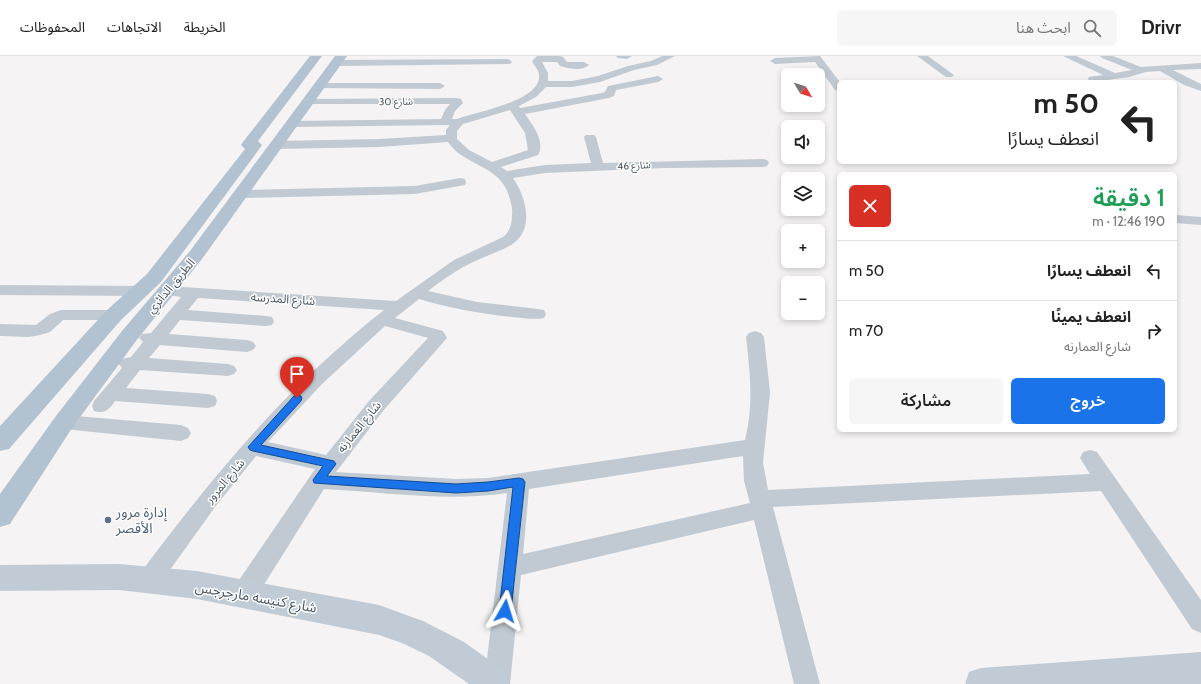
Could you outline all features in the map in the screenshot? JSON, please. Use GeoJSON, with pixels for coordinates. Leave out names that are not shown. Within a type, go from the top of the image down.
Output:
{"type":"FeatureCollection","features":[{"type":"Feature","properties":{"kind":"main road","name":"الطريق الدائري"},"geometry":{"type":"LineString","coordinates":[[0,442],[114,315],[142,291],[154,278],[255,145],[248,145],[316,56]]}},
{"type":"Feature","properties":{"kind":"main road","name":"الطريق الدائري"},"geometry":{"type":"LineString","coordinates":[[0,516],[64,422],[129,336],[167,292],[196,255],[338,60]]}},
{"type":"Feature","properties":{"kind":"main road"},"geometry":{"type":"LineString","coordinates":[[296,84],[320,85]]}},
{"type":"Feature","properties":{"kind":"street"},"geometry":{"type":"LineString","coordinates":[[308,56],[316,56]]}},
{"type":"Feature","properties":{"kind":"street"},"geometry":{"type":"LineString","coordinates":[[621,56],[627,56]]}},
{"type":"Feature","properties":{"kind":"street"},"geometry":{"type":"LineString","coordinates":[[543,82],[572,84],[600,79],[631,68],[654,63],[670,56]]}},
{"type":"Feature","properties":{"kind":"street"},"geometry":{"type":"LineString","coordinates":[[922,56],[949,75]]}},
{"type":"Feature","properties":{"kind":"street"},"geometry":{"type":"LineString","coordinates":[[1068,56],[1114,76]]}},
{"type":"Feature","properties":{"kind":"street"},"geometry":{"type":"LineString","coordinates":[[1105,56],[1140,70]]}},
{"type":"Feature","properties":{"kind":"street"},"geometry":{"type":"LineString","coordinates":[[515,109],[543,82],[544,73],[538,63],[541,58],[560,59],[563,64],[585,68],[574,77],[543,82]]}},
{"type":"Feature","properties":{"kind":"street"},"geometry":{"type":"LineString","coordinates":[[774,61],[816,58],[837,85]]}},
{"type":"Feature","properties":{"kind":"street"},"geometry":{"type":"LineString","coordinates":[[338,60],[507,62]]}},
{"type":"Feature","properties":{"kind":"street"},"geometry":{"type":"LineString","coordinates":[[1093,79],[1140,70],[1201,66]]}},
{"type":"Feature","properties":{"kind":"street"},"geometry":{"type":"LineString","coordinates":[[1189,67],[1201,75]]}},
{"type":"Feature","properties":{"kind":"street"},"geometry":{"type":"LineString","coordinates":[[1162,68],[1188,83],[1201,88]]}},
{"type":"Feature","properties":{"kind":"street"},"geometry":{"type":"LineString","coordinates":[[292,124],[459,122],[515,109],[605,96],[610,94],[612,88],[658,79]]}},
{"type":"Feature","properties":{"kind":"street"},"geometry":{"type":"LineString","coordinates":[[320,85],[440,86]]}},
{"type":"Feature","properties":{"kind":"street","name":"شارع 30"},"geometry":{"type":"LineString","coordinates":[[308,102],[457,101],[458,103],[450,110],[445,122]]}},
{"type":"Feature","properties":{"kind":"street"},"geometry":{"type":"LineString","coordinates":[[493,166],[534,152],[533,140],[528,127],[515,109]]}},
{"type":"Feature","properties":{"kind":"street"},"geometry":{"type":"LineString","coordinates":[[459,122],[454,127],[452,134],[452,138],[458,148],[466,154],[493,166],[505,175]]}},
{"type":"Feature","properties":{"kind":"street"},"geometry":{"type":"LineString","coordinates":[[590,137],[598,167]]}},
{"type":"Feature","properties":{"kind":"street"},"geometry":{"type":"LineString","coordinates":[[272,151],[452,138]]}},
{"type":"Feature","properties":{"kind":"street"},"geometry":{"type":"LineString","coordinates":[[272,151],[325,155]]}},
{"type":"Feature","properties":{"kind":"street","name":"شارع 46"},"geometry":{"type":"LineString","coordinates":[[505,175],[531,170],[664,164],[763,163]]}},
{"type":"Feature","properties":{"kind":"street","name":"شارع المرور"},"geometry":{"type":"LineString","coordinates":[[149,580],[216,490],[286,409],[350,346],[417,293],[458,264],[512,238],[520,215],[517,200],[505,175]]}},
{"type":"Feature","properties":{"kind":"street"},"geometry":{"type":"LineString","coordinates":[[241,194],[415,190],[460,182]]}},
{"type":"Feature","properties":{"kind":"street"},"geometry":{"type":"LineString","coordinates":[[1177,219],[1201,221]]}},
{"type":"Feature","properties":{"kind":"street"},"geometry":{"type":"LineString","coordinates":[[0,290],[142,291]]}},
{"type":"Feature","properties":{"kind":"street","name":"شارع المدرسه"},"geometry":{"type":"LineString","coordinates":[[167,292],[400,306]]}},
{"type":"Feature","properties":{"kind":"street"},"geometry":{"type":"LineString","coordinates":[[193,293],[106,400],[208,401]]}},
{"type":"Feature","properties":{"kind":"street"},"geometry":{"type":"LineString","coordinates":[[417,293],[443,301],[473,307],[538,314]]}},
{"type":"Feature","properties":{"kind":"street"},"geometry":{"type":"LineString","coordinates":[[176,314],[266,321]]}},
{"type":"Feature","properties":{"kind":"street"},"geometry":{"type":"LineString","coordinates":[[0,330],[39,330],[46,326],[54,317],[61,315],[114,315]]}},
{"type":"Feature","properties":{"kind":"street","name":"شارع العمارنه"},"geometry":{"type":"LineString","coordinates":[[244,594],[318,480],[376,406],[438,338],[437,335],[434,334],[382,320]]}},
{"type":"Feature","properties":{"kind":"street"},"geometry":{"type":"LineString","coordinates":[[129,336],[247,346]]}},
{"type":"Feature","properties":{"kind":"street"},"geometry":{"type":"LineString","coordinates":[[756,337],[761,392],[758,429],[754,447],[755,481],[807,684]]}},
{"type":"Feature","properties":{"kind":"street"},"geometry":{"type":"LineString","coordinates":[[109,362],[228,370]]}},
{"type":"Feature","properties":{"kind":"street"},"geometry":{"type":"LineString","coordinates":[[64,422],[181,433]]}},
{"type":"Feature","properties":{"kind":"street"},"geometry":{"type":"LineString","coordinates":[[253,447],[331,464]]}},
{"type":"Feature","properties":{"kind":"street"},"geometry":{"type":"LineString","coordinates":[[318,480],[456,488],[488,486],[754,447]]}},
{"type":"Feature","properties":{"kind":"street"},"geometry":{"type":"LineString","coordinates":[[1090,458],[1201,621]]}},
{"type":"Feature","properties":{"kind":"street"},"geometry":{"type":"LineString","coordinates":[[497,684],[519,482]]}},
{"type":"Feature","properties":{"kind":"street"},"geometry":{"type":"LineString","coordinates":[[510,567],[761,504],[1106,482]]}},
{"type":"Feature","properties":{"kind":"street","name":"شارع كنيسه مارجرجس"},"geometry":{"type":"LineString","coordinates":[[0,578],[120,577],[197,585],[379,620],[429,638],[453,652],[494,684]]}},
{"type":"Feature","properties":{"kind":"street"},"geometry":{"type":"LineString","coordinates":[[981,684],[1159,678],[1201,668]]}},
{"type":"Feature","properties":{"kind":"place","name":"إدارة مرور الأقصر"},"geometry":{"type":"Point","coordinates":[108,520]}},
{"type":"Feature","properties":{"kind":"route"},"geometry":{"type":"LineString","coordinates":[[297,398],[253,447],[331,464],[318,480],[456,488],[519,482],[505,611]]}}]}
